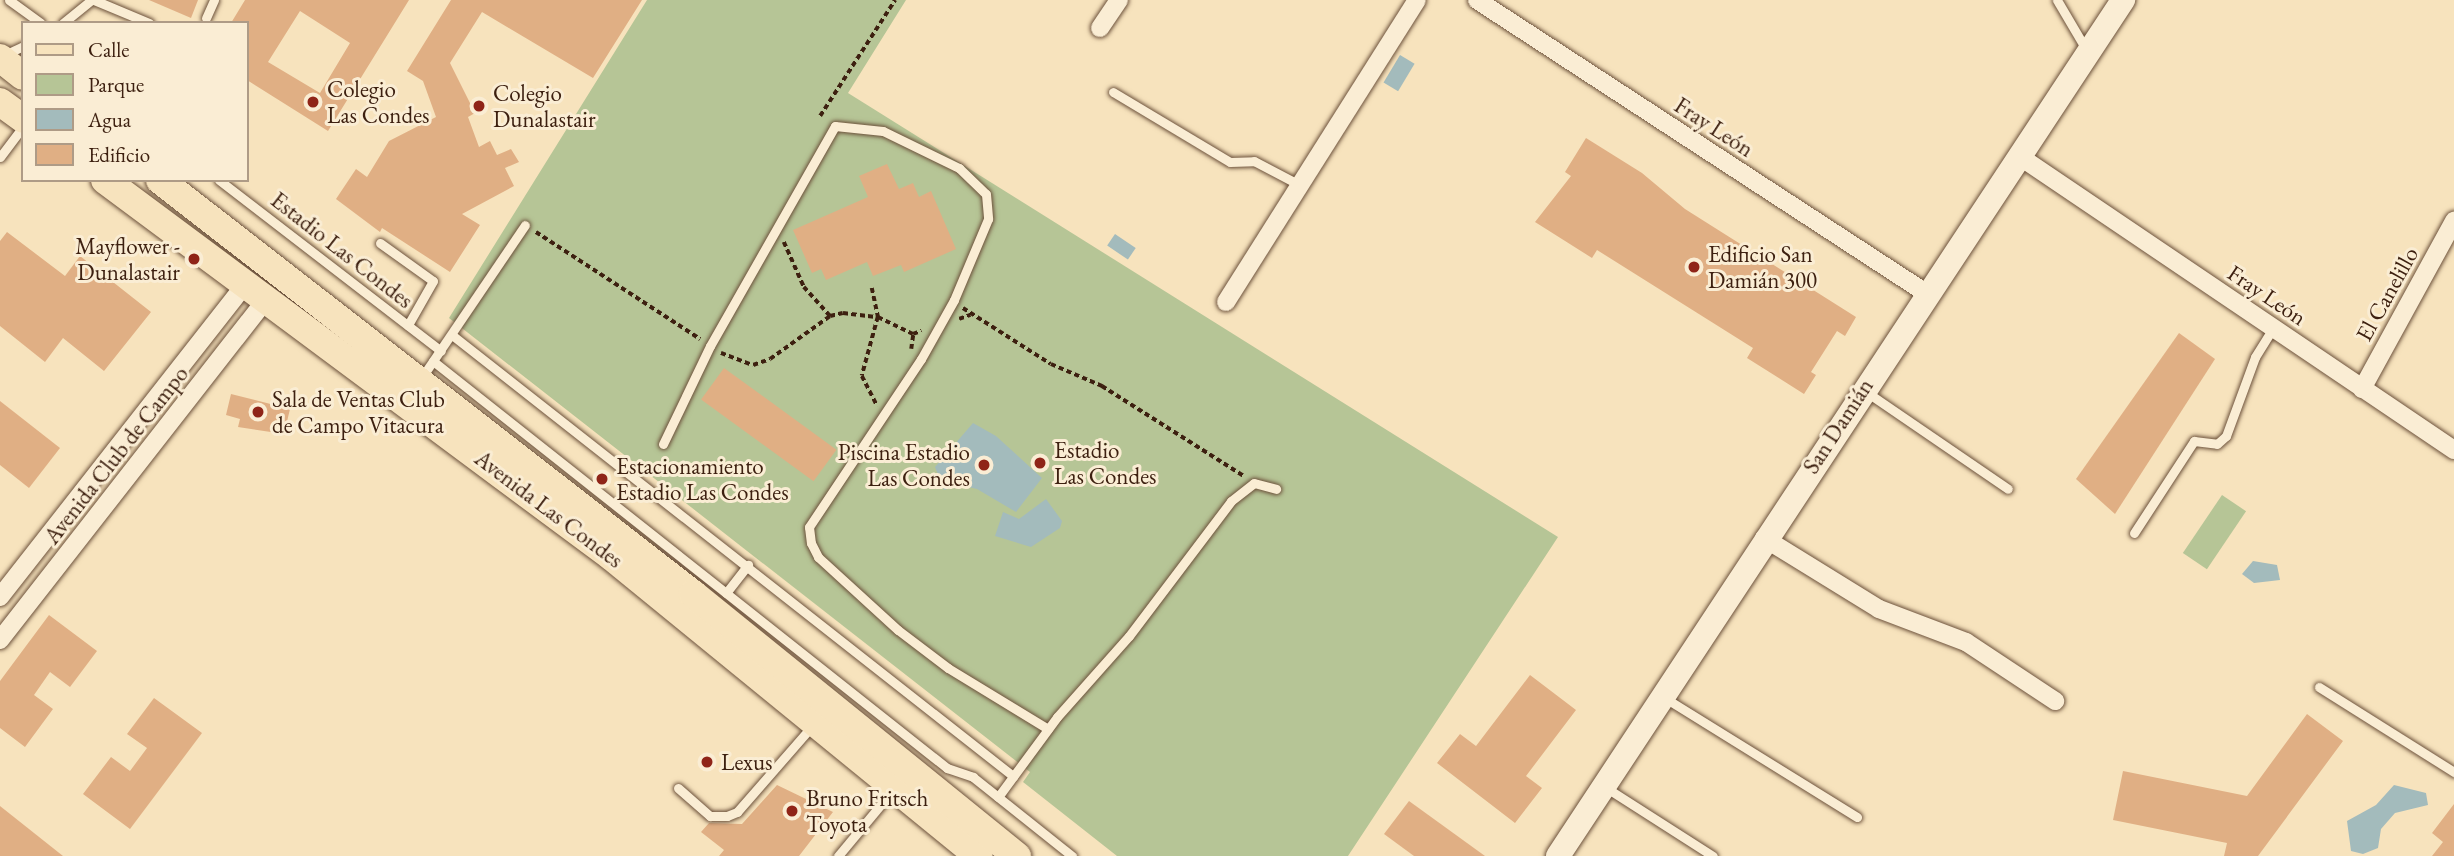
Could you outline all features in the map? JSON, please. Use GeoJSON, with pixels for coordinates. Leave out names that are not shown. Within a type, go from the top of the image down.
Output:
{"type":"FeatureCollection","features":[{"type":"Feature","properties":{"kind":"main road","name":"San Damián"},"geometry":{"type":"LineString","coordinates":[[1558,856],[1660,695],[2123,0]]}},
{"type":"Feature","properties":{"kind":"main road"},"geometry":{"type":"LineString","coordinates":[[0,57],[21,74]]}},
{"type":"Feature","properties":{"kind":"main road"},"geometry":{"type":"LineString","coordinates":[[0,102],[21,118]]}},
{"type":"Feature","properties":{"kind":"main road","name":"Avenida Las Condes"},"geometry":{"type":"LineString","coordinates":[[108,182],[257,290],[612,557],[978,856]]}},
{"type":"Feature","properties":{"kind":"main road","name":"Avenida Las Condes"},"geometry":{"type":"LineString","coordinates":[[163,182],[426,371],[1017,856]]}},
{"type":"Feature","properties":{"kind":"street"},"geometry":{"type":"LineString","coordinates":[[1100,28],[1119,0]]}},
{"type":"Feature","properties":{"kind":"street"},"geometry":{"type":"LineString","coordinates":[[1226,302],[1298,184],[1417,0]]}},
{"type":"Feature","properties":{"kind":"street","name":"Fray León"},"geometry":{"type":"LineString","coordinates":[[1477,0],[1926,293]]}},
{"type":"Feature","properties":{"kind":"street","name":"Fray León"},"geometry":{"type":"LineString","coordinates":[[2019,156],[2454,450]]}},
{"type":"Feature","properties":{"kind":"street","name":"El Canelillo"},"geometry":{"type":"LineString","coordinates":[[2362,389],[2454,221]]}},
{"type":"Feature","properties":{"kind":"street","name":"Avenida Club de Campo"},"geometry":{"type":"LineString","coordinates":[[0,597],[136,425],[257,290]]}},
{"type":"Feature","properties":{"kind":"street","name":"Avenida Club de Campo"},"geometry":{"type":"LineString","coordinates":[[0,640],[158,442],[257,290]]}},
{"type":"Feature","properties":{"kind":"street"},"geometry":{"type":"LineString","coordinates":[[136,425],[158,442]]}},
{"type":"Feature","properties":{"kind":"street"},"geometry":{"type":"LineString","coordinates":[[1764,538],[1879,610],[1966,642],[2055,701]]}},
{"type":"Feature","properties":{"kind":"street"},"geometry":{"type":"LineString","coordinates":[[19,576],[39,593]]}},
{"type":"Feature","properties":{"kind":"lane"},"geometry":{"type":"LineString","coordinates":[[9,0],[38,21]]}},
{"type":"Feature","properties":{"kind":"lane"},"geometry":{"type":"LineString","coordinates":[[66,21],[92,0],[144,21]]}},
{"type":"Feature","properties":{"kind":"lane"},"geometry":{"type":"LineString","coordinates":[[205,18],[214,0]]}},
{"type":"Feature","properties":{"kind":"lane"},"geometry":{"type":"LineString","coordinates":[[2057,0],[2088,53]]}},
{"type":"Feature","properties":{"kind":"lane"},"geometry":{"type":"LineString","coordinates":[[0,57],[21,47]]}},
{"type":"Feature","properties":{"kind":"lane"},"geometry":{"type":"LineString","coordinates":[[1113,92],[1230,162],[1254,160],[1298,184]]}},
{"type":"Feature","properties":{"kind":"lane"},"geometry":{"type":"LineString","coordinates":[[663,444],[710,345],[777,223],[835,126],[862,126],[904,140],[959,168],[986,194],[988,219],[954,300],[809,527],[811,543],[818,557],[898,630],[948,668],[1048,729]]}},
{"type":"Feature","properties":{"kind":"lane"},"geometry":{"type":"LineString","coordinates":[[0,157],[21,129]]}},
{"type":"Feature","properties":{"kind":"lane","name":"Estadio Las Condes"},"geometry":{"type":"LineString","coordinates":[[222,182],[441,351]]}},
{"type":"Feature","properties":{"kind":"lane"},"geometry":{"type":"LineString","coordinates":[[524,225],[426,371],[726,593],[947,768],[973,778],[1072,856]]}},
{"type":"Feature","properties":{"kind":"lane"},"geometry":{"type":"LineString","coordinates":[[380,243],[433,281],[408,325]]}},
{"type":"Feature","properties":{"kind":"lane"},"geometry":{"type":"LineString","coordinates":[[2134,533],[2194,441],[2217,444],[2226,436],[2255,357],[2273,328]]}},
{"type":"Feature","properties":{"kind":"lane"},"geometry":{"type":"LineString","coordinates":[[452,335],[748,565],[1013,776]]}},
{"type":"Feature","properties":{"kind":"lane"},"geometry":{"type":"LineString","coordinates":[[1862,390],[2008,489]]}},
{"type":"Feature","properties":{"kind":"lane"},"geometry":{"type":"LineString","coordinates":[[998,797],[1048,729],[1129,636],[1214,521],[1254,483],[1276,489]]}},
{"type":"Feature","properties":{"kind":"lane"},"geometry":{"type":"LineString","coordinates":[[726,593],[748,565]]}},
{"type":"Feature","properties":{"kind":"lane"},"geometry":{"type":"LineString","coordinates":[[2319,687],[2454,772]]}},
{"type":"Feature","properties":{"kind":"lane"},"geometry":{"type":"LineString","coordinates":[[1660,695],[1857,817]]}},
{"type":"Feature","properties":{"kind":"lane"},"geometry":{"type":"LineString","coordinates":[[678,788],[710,816],[737,812],[814,723]]}},
{"type":"Feature","properties":{"kind":"lane"},"geometry":{"type":"LineString","coordinates":[[1603,786],[1713,856]]}},
{"type":"Feature","properties":{"kind":"lane"},"geometry":{"type":"LineString","coordinates":[[838,856],[894,789]]}},
{"type":"Feature","properties":{"kind":"path"},"geometry":{"type":"LineString","coordinates":[[820,116],[895,0]]}},
{"type":"Feature","properties":{"kind":"path"},"geometry":{"type":"LineString","coordinates":[[777,223],[804,287],[830,316]]}},
{"type":"Feature","properties":{"kind":"path"},"geometry":{"type":"LineString","coordinates":[[524,225],[741,364],[753,365],[770,359],[830,316],[878,317],[913,334],[970,315]]}},
{"type":"Feature","properties":{"kind":"path"},"geometry":{"type":"LineString","coordinates":[[872,288],[878,317],[862,376],[880,410]]}},
{"type":"Feature","properties":{"kind":"path"},"geometry":{"type":"LineString","coordinates":[[954,300],[970,315],[1051,363],[1102,386],[1254,483]]}},
{"type":"Feature","properties":{"kind":"green space","name":"Estadio Las Condes"},"geometry":{"type":"Polygon","coordinates":[[[647,0],[906,0],[848,93],[1558,537],[1348,856],[1117,856],[1023,782],[1030,772],[449,318],[647,0]]]}},
{"type":"Feature","properties":{"kind":"green space"},"geometry":{"type":"Polygon","coordinates":[[[2222,495],[2246,511],[2207,569],[2183,553],[2222,495]]]}},
{"type":"Feature","properties":{"kind":"water"},"geometry":{"type":"Polygon","coordinates":[[[1400,55],[1415,64],[1398,91],[1384,82],[1400,55]]]}},
{"type":"Feature","properties":{"kind":"water"},"geometry":{"type":"Polygon","coordinates":[[[1115,234],[1136,248],[1128,260],[1107,246],[1115,234]]]}},
{"type":"Feature","properties":{"kind":"water","name":"Piscina Estadio Las Condes"},"geometry":{"type":"Polygon","coordinates":[[[973,423],[996,436],[1042,478],[1016,512],[977,489],[960,485],[944,490],[935,467],[973,423]]]}},
{"type":"Feature","properties":{"kind":"water"},"geometry":{"type":"Polygon","coordinates":[[[1046,499],[1062,521],[1060,528],[1031,547],[995,536],[1003,512],[1019,519],[1046,499]]]}},
{"type":"Feature","properties":{"kind":"water"},"geometry":{"type":"Polygon","coordinates":[[[2253,561],[2277,565],[2280,580],[2254,583],[2242,574],[2253,561]]]}},
{"type":"Feature","properties":{"kind":"water"},"geometry":{"type":"Polygon","coordinates":[[[2394,785],[2426,793],[2428,805],[2395,813],[2381,829],[2378,848],[2363,854],[2351,851],[2347,821],[2376,805],[2394,785]]]}},
{"type":"Feature","properties":{"kind":"building"},"geometry":{"type":"Polygon","coordinates":[[[149,0],[198,0],[191,18],[149,0]]]}},
{"type":"Feature","properties":{"kind":"building"},"geometry":{"type":"Polygon","coordinates":[[[245,0],[409,0],[328,131],[248,81],[248,21],[232,21],[245,0]],[[300,11],[268,62],[320,93],[350,43],[300,11]]]}},
{"type":"Feature","properties":{"kind":"building"},"geometry":{"type":"Polygon","coordinates":[[[451,0],[642,0],[593,78],[482,12],[450,63],[475,113],[468,117],[479,147],[490,141],[497,155],[511,149],[519,162],[505,168],[514,186],[462,214],[480,225],[450,272],[382,228],[380,232],[336,199],[356,169],[367,177],[389,141],[436,117],[423,81],[407,71],[451,0]]]}},
{"type":"Feature","properties":{"kind":"building","name":"Edificio San Damián 300"},"geometry":{"type":"Polygon","coordinates":[[[1586,138],[1642,173],[1685,209],[1856,317],[1845,336],[1837,331],[1811,372],[1816,375],[1804,394],[1747,358],[1753,348],[1597,250],[1592,258],[1535,222],[1571,176],[1565,172],[1586,138]]]}},
{"type":"Feature","properties":{"kind":"building"},"geometry":{"type":"Polygon","coordinates":[[[887,164],[899,189],[913,183],[919,197],[931,191],[956,249],[904,272],[901,265],[873,276],[867,262],[826,280],[821,269],[812,273],[793,230],[868,197],[859,176],[887,164]]]}},
{"type":"Feature","properties":{"kind":"building"},"geometry":{"type":"Polygon","coordinates":[[[7,232],[65,276],[80,256],[151,312],[104,371],[63,338],[45,362],[0,326],[0,241],[7,232]]]}},
{"type":"Feature","properties":{"kind":"building"},"geometry":{"type":"Polygon","coordinates":[[[2179,333],[2215,359],[2115,514],[2076,479],[2179,333]]]}},
{"type":"Feature","properties":{"kind":"building"},"geometry":{"type":"Polygon","coordinates":[[[724,368],[836,450],[814,481],[701,400],[724,368]]]}},
{"type":"Feature","properties":{"kind":"building","name":"Sala de Ventas Club de Campo Vitacura"},"geometry":{"type":"Polygon","coordinates":[[[231,394],[290,409],[284,434],[238,427],[240,419],[226,415],[231,394]]]}},
{"type":"Feature","properties":{"kind":"building"},"geometry":{"type":"Polygon","coordinates":[[[0,401],[60,448],[29,488],[0,465],[0,401]]]}},
{"type":"Feature","properties":{"kind":"building"},"geometry":{"type":"Polygon","coordinates":[[[49,615],[97,651],[70,687],[50,672],[34,695],[53,709],[25,747],[0,728],[0,681],[49,615]]]}},
{"type":"Feature","properties":{"kind":"building"},"geometry":{"type":"Polygon","coordinates":[[[1530,675],[1576,710],[1526,776],[1542,788],[1515,823],[1437,763],[1460,734],[1476,746],[1530,675]]]}},
{"type":"Feature","properties":{"kind":"building"},"geometry":{"type":"Polygon","coordinates":[[[154,698],[202,733],[130,829],[83,794],[111,757],[130,771],[147,748],[127,734],[154,698]]]}},
{"type":"Feature","properties":{"kind":"building"},"geometry":{"type":"Polygon","coordinates":[[[2307,714],[2343,741],[2258,856],[2224,856],[2227,843],[2113,820],[2123,771],[2247,796],[2307,714]]]}},
{"type":"Feature","properties":{"kind":"building"},"geometry":{"type":"Polygon","coordinates":[[[777,785],[833,812],[799,856],[719,856],[724,850],[701,832],[709,823],[742,824],[777,785]]]}},
{"type":"Feature","properties":{"kind":"building"},"geometry":{"type":"Polygon","coordinates":[[[1409,801],[1485,856],[1414,856],[1384,834],[1409,801]]]}},
{"type":"Feature","properties":{"kind":"building"},"geometry":{"type":"Polygon","coordinates":[[[2454,804],[2454,856],[2432,856],[2443,842],[2432,833],[2454,804]]]}},
{"type":"Feature","properties":{"kind":"building"},"geometry":{"type":"Polygon","coordinates":[[[0,806],[63,856],[0,856],[0,806]]]}},
{"type":"Feature","properties":{"kind":"place","name":"Colegio Las Condes"},"geometry":{"type":"Point","coordinates":[313,102]}},
{"type":"Feature","properties":{"kind":"place","name":"Colegio Dunalastair"},"geometry":{"type":"Point","coordinates":[479,106]}},
{"type":"Feature","properties":{"kind":"place","name":"Mayflower - Dunalastair"},"geometry":{"type":"Point","coordinates":[194,259]}},
{"type":"Feature","properties":{"kind":"place","name":"Edificio San Damián 300"},"geometry":{"type":"Point","coordinates":[1694,267]}},
{"type":"Feature","properties":{"kind":"place","name":"Sala de Ventas Club de Campo Vitacura"},"geometry":{"type":"Point","coordinates":[258,412]}},
{"type":"Feature","properties":{"kind":"place","name":"Estadio Las Condes"},"geometry":{"type":"Point","coordinates":[1040,463]}},
{"type":"Feature","properties":{"kind":"place","name":"Piscina Estadio Las Condes"},"geometry":{"type":"Point","coordinates":[984,465]}},
{"type":"Feature","properties":{"kind":"place","name":"Estacionamiento Estadio Las Condes"},"geometry":{"type":"Point","coordinates":[602,479]}},
{"type":"Feature","properties":{"kind":"place","name":"Lexus"},"geometry":{"type":"Point","coordinates":[707,762]}},
{"type":"Feature","properties":{"kind":"place","name":"Bruno Fritsch Toyota"},"geometry":{"type":"Point","coordinates":[792,811]}}]}
